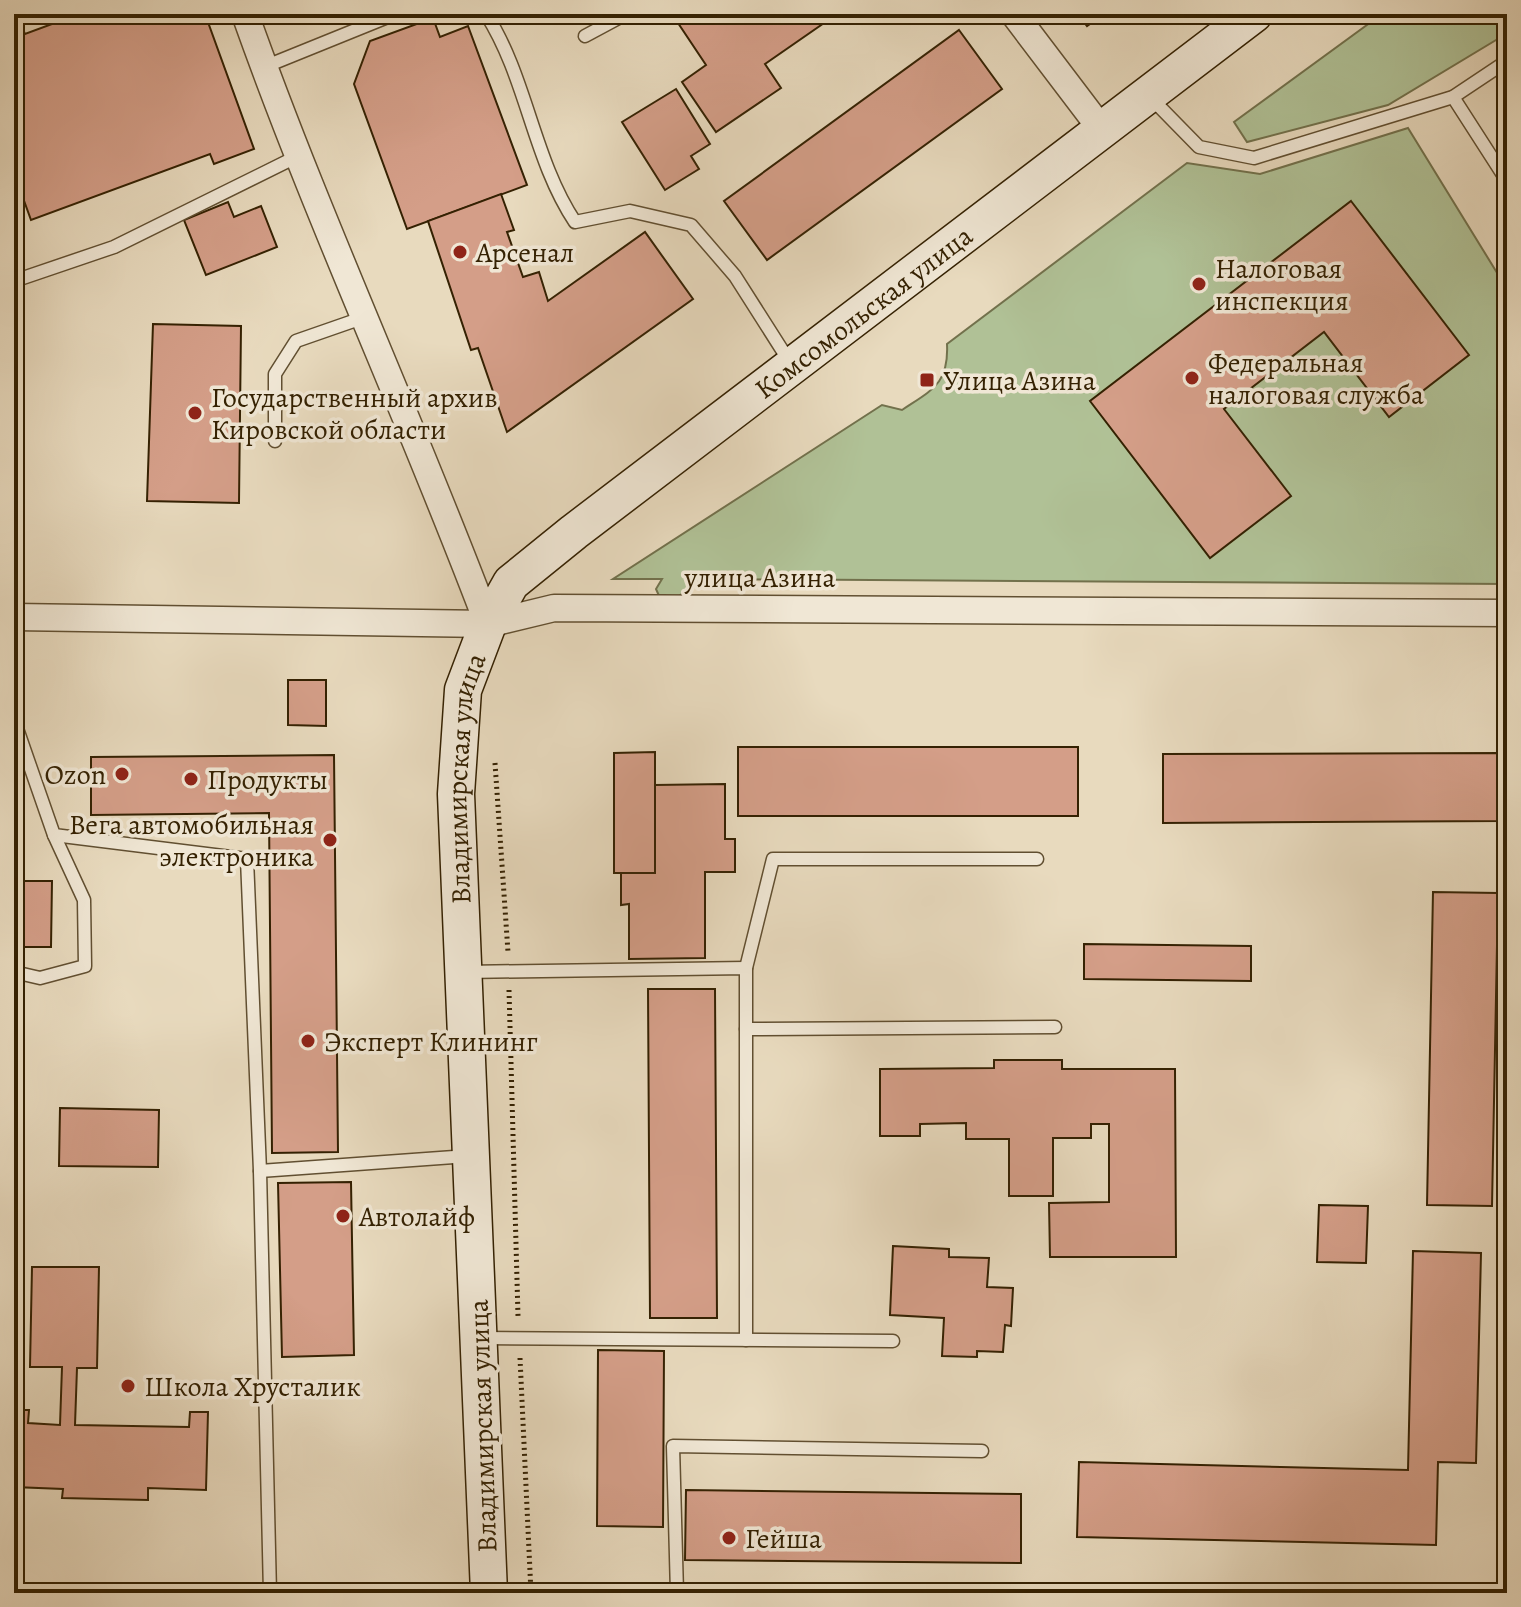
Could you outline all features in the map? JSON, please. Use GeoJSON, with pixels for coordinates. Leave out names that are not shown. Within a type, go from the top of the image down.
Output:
{"type":"FeatureCollection","features":[{"type":"Feature","properties":{"kind":"main road","name":"Комсомольская улица"},"geometry":{"type":"LineString","coordinates":[[488,624],[511,583],[1254,14]]}},
{"type":"Feature","properties":{"kind":"main road","name":"Владимирская улица"},"geometry":{"type":"LineString","coordinates":[[488,624],[463,690],[456,794],[489,1593]]}},
{"type":"Feature","properties":{"kind":"street","name":"Владимирская улица"},"geometry":{"type":"LineString","coordinates":[[245,14],[298,156],[442,501],[488,624]]}},
{"type":"Feature","properties":{"kind":"street"},"geometry":{"type":"LineString","coordinates":[[1014,14],[1102,130]]}},
{"type":"Feature","properties":{"kind":"street","name":"улица Азина"},"geometry":{"type":"LineString","coordinates":[[14,617],[488,624],[554,608],[1507,613]]}},
{"type":"Feature","properties":{"kind":"lane"},"geometry":{"type":"LineString","coordinates":[[264,67],[395,14]]}},
{"type":"Feature","properties":{"kind":"lane"},"geometry":{"type":"LineString","coordinates":[[486,14],[502,39],[559,198],[575,222],[630,211],[691,225],[735,276],[792,366]]}},
{"type":"Feature","properties":{"kind":"lane"},"geometry":{"type":"LineString","coordinates":[[585,36],[626,14]]}},
{"type":"Feature","properties":{"kind":"lane"},"geometry":{"type":"LineString","coordinates":[[1147,95],[1199,147],[1254,158],[1453,97],[1507,61]]}},
{"type":"Feature","properties":{"kind":"lane"},"geometry":{"type":"LineString","coordinates":[[1453,97],[1507,181]]}},
{"type":"Feature","properties":{"kind":"lane"},"geometry":{"type":"LineString","coordinates":[[14,281],[114,247],[298,156]]}},
{"type":"Feature","properties":{"kind":"lane"},"geometry":{"type":"LineString","coordinates":[[275,441],[275,374],[296,341],[365,317]]}},
{"type":"Feature","properties":{"kind":"lane"},"geometry":{"type":"LineString","coordinates":[[14,720],[54,835],[84,900],[85,966],[40,978],[14,972]]}},
{"type":"Feature","properties":{"kind":"lane"},"geometry":{"type":"LineString","coordinates":[[54,835],[247,859],[260,1171],[270,1593]]}},
{"type":"Feature","properties":{"kind":"lane"},"geometry":{"type":"LineString","coordinates":[[746,1340],[746,968],[773,859],[1037,859]]}},
{"type":"Feature","properties":{"kind":"lane"},"geometry":{"type":"LineString","coordinates":[[463,972],[746,968]]}},
{"type":"Feature","properties":{"kind":"lane"},"geometry":{"type":"LineString","coordinates":[[746,1029],[1055,1027]]}},
{"type":"Feature","properties":{"kind":"lane"},"geometry":{"type":"LineString","coordinates":[[260,1171],[471,1156]]}},
{"type":"Feature","properties":{"kind":"lane"},"geometry":{"type":"LineString","coordinates":[[478,1338],[893,1341]]}},
{"type":"Feature","properties":{"kind":"lane"},"geometry":{"type":"LineString","coordinates":[[677,1593],[673,1446],[982,1451]]}},
{"type":"Feature","properties":{"kind":"path"},"geometry":{"type":"LineString","coordinates":[[495,760],[509,972],[519,1339],[531,1593]]}},
{"type":"Feature","properties":{"kind":"path"},"geometry":{"type":"LineString","coordinates":[[557,1593],[560,1588],[662,1587]]}},
{"type":"Feature","properties":{"kind":"green space"},"geometry":{"type":"Polygon","coordinates":[[[1382,14],[1493,14],[1506,34],[1388,105],[1247,142],[1234,122],[1382,14]]]}},
{"type":"Feature","properties":{"kind":"green space"},"geometry":{"type":"Polygon","coordinates":[[[1408,128],[1507,289],[1507,584],[702,579],[675,599],[660,598],[656,589],[662,579],[613,579],[882,405],[902,410],[922,397],[942,377],[947,344],[1187,163],[1260,174],[1408,128]]]}},
{"type":"Feature","properties":{"kind":"building"},"geometry":{"type":"Polygon","coordinates":[[[79,14],[205,14],[254,149],[214,164],[210,154],[31,220],[14,173],[14,33],[23,29],[25,34],[79,14]]]}},
{"type":"Feature","properties":{"kind":"building"},"geometry":{"type":"Polygon","coordinates":[[[672,14],[837,14],[765,64],[781,88],[716,132],[682,82],[706,65],[672,14]]]}},
{"type":"Feature","properties":{"kind":"building"},"geometry":{"type":"Polygon","coordinates":[[[1078,14],[1104,14],[1087,26],[1078,14]]]}},
{"type":"Feature","properties":{"kind":"building"},"geometry":{"type":"Polygon","coordinates":[[[433,18],[440,37],[468,26],[527,185],[407,229],[354,84],[370,41],[433,18]]]}},
{"type":"Feature","properties":{"kind":"building"},"geometry":{"type":"Polygon","coordinates":[[[959,30],[1002,89],[767,260],[724,201],[959,30]]]}},
{"type":"Feature","properties":{"kind":"building"},"geometry":{"type":"Polygon","coordinates":[[[676,89],[710,144],[691,156],[699,169],[665,190],[622,122],[676,89]]]}},
{"type":"Feature","properties":{"kind":"building"},"geometry":{"type":"Polygon","coordinates":[[[501,194],[514,230],[507,232],[523,277],[539,272],[548,301],[645,232],[693,299],[507,432],[478,348],[471,350],[428,221],[501,194]]]}},
{"type":"Feature","properties":{"kind":"building","name":"Федеральная налоговая служба"},"geometry":{"type":"Polygon","coordinates":[[[1351,201],[1469,355],[1389,417],[1324,332],[1224,409],[1291,496],[1210,558],[1090,401],[1351,201]]]}},
{"type":"Feature","properties":{"kind":"building"},"geometry":{"type":"Polygon","coordinates":[[[228,202],[234,217],[261,206],[277,247],[206,275],[184,220],[228,202]]]}},
{"type":"Feature","properties":{"kind":"building"},"geometry":{"type":"Polygon","coordinates":[[[153,324],[241,326],[239,503],[147,501],[153,324]]]}},
{"type":"Feature","properties":{"kind":"building"},"geometry":{"type":"Polygon","coordinates":[[[288,680],[326,680],[326,726],[288,725],[288,680]]]}},
{"type":"Feature","properties":{"kind":"building"},"geometry":{"type":"Polygon","coordinates":[[[738,747],[1078,747],[1078,816],[738,816],[738,747]]]}},
{"type":"Feature","properties":{"kind":"building"},"geometry":{"type":"Polygon","coordinates":[[[655,752],[655,873],[614,873],[614,753],[655,752]]]}},
{"type":"Feature","properties":{"kind":"building"},"geometry":{"type":"Polygon","coordinates":[[[1502,753],[1502,821],[1163,823],[1163,754],[1502,753]]]}},
{"type":"Feature","properties":{"kind":"building"},"geometry":{"type":"Polygon","coordinates":[[[334,755],[338,1152],[272,1153],[269,813],[91,815],[91,757],[334,755]]]}},
{"type":"Feature","properties":{"kind":"building"},"geometry":{"type":"Polygon","coordinates":[[[725,784],[725,839],[735,839],[735,872],[705,872],[705,958],[629,959],[629,904],[621,905],[621,873],[655,873],[655,785],[725,784]]]}},
{"type":"Feature","properties":{"kind":"building"},"geometry":{"type":"Polygon","coordinates":[[[14,881],[52,881],[51,947],[14,947],[14,881]]]}},
{"type":"Feature","properties":{"kind":"building"},"geometry":{"type":"Polygon","coordinates":[[[1433,892],[1498,893],[1492,1206],[1427,1205],[1433,892]]]}},
{"type":"Feature","properties":{"kind":"building"},"geometry":{"type":"Polygon","coordinates":[[[1084,944],[1251,946],[1251,981],[1084,979],[1084,944]]]}},
{"type":"Feature","properties":{"kind":"building"},"geometry":{"type":"Polygon","coordinates":[[[648,989],[715,989],[717,1318],[650,1318],[648,989]]]}},
{"type":"Feature","properties":{"kind":"building"},"geometry":{"type":"Polygon","coordinates":[[[994,1060],[1062,1060],[1062,1069],[1175,1069],[1176,1257],[1050,1257],[1049,1203],[1109,1202],[1109,1124],[1091,1124],[1091,1138],[1053,1138],[1053,1196],[1009,1196],[1009,1139],[966,1139],[966,1123],[920,1124],[920,1136],[880,1136],[880,1069],[994,1068],[994,1060]]]}},
{"type":"Feature","properties":{"kind":"building"},"geometry":{"type":"Polygon","coordinates":[[[60,1108],[159,1110],[158,1167],[59,1166],[60,1108]]]}},
{"type":"Feature","properties":{"kind":"building"},"geometry":{"type":"Polygon","coordinates":[[[351,1182],[354,1355],[282,1357],[278,1183],[351,1182]]]}},
{"type":"Feature","properties":{"kind":"building"},"geometry":{"type":"Polygon","coordinates":[[[1319,1205],[1368,1206],[1366,1263],[1317,1262],[1319,1205]]]}},
{"type":"Feature","properties":{"kind":"building"},"geometry":{"type":"Polygon","coordinates":[[[893,1246],[949,1249],[949,1257],[989,1258],[987,1287],[1013,1288],[1011,1326],[1005,1325],[1003,1352],[977,1351],[977,1357],[942,1356],[944,1318],[890,1315],[893,1246]]]}},
{"type":"Feature","properties":{"kind":"building"},"geometry":{"type":"Polygon","coordinates":[[[1413,1251],[1481,1253],[1476,1463],[1438,1462],[1436,1545],[1077,1537],[1079,1462],[1408,1470],[1413,1251]]]}},
{"type":"Feature","properties":{"kind":"building"},"geometry":{"type":"Polygon","coordinates":[[[32,1267],[99,1267],[97,1368],[77,1368],[75,1425],[189,1427],[190,1412],[208,1412],[206,1490],[148,1488],[148,1500],[62,1498],[63,1489],[14,1487],[14,1410],[29,1410],[28,1423],[60,1425],[62,1367],[30,1367],[32,1267]]]}},
{"type":"Feature","properties":{"kind":"building"},"geometry":{"type":"Polygon","coordinates":[[[598,1350],[664,1351],[663,1527],[597,1526],[598,1350]]]}},
{"type":"Feature","properties":{"kind":"building"},"geometry":{"type":"Polygon","coordinates":[[[686,1490],[1021,1494],[1021,1563],[685,1560],[686,1490]]]}},
{"type":"Feature","properties":{"kind":"place","name":"Арсенал"},"geometry":{"type":"Point","coordinates":[460,252]}},
{"type":"Feature","properties":{"kind":"place","name":"Налоговая инспекция"},"geometry":{"type":"Point","coordinates":[1199,284]}},
{"type":"Feature","properties":{"kind":"place","name":"Федеральная налоговая служба"},"geometry":{"type":"Point","coordinates":[1192,378]}},
{"type":"Feature","properties":{"kind":"place","name":"Улица Азина"},"geometry":{"type":"Point","coordinates":[927,380]}},
{"type":"Feature","properties":{"kind":"place","name":"Государственный архив Кировской области"},"geometry":{"type":"Point","coordinates":[195,413]}},
{"type":"Feature","properties":{"kind":"place","name":"Ozon"},"geometry":{"type":"Point","coordinates":[122,774]}},
{"type":"Feature","properties":{"kind":"place","name":"Продукты"},"geometry":{"type":"Point","coordinates":[191,779]}},
{"type":"Feature","properties":{"kind":"place","name":"Вега автомобильная электроника"},"geometry":{"type":"Point","coordinates":[330,840]}},
{"type":"Feature","properties":{"kind":"place","name":"Эксперт Клининг"},"geometry":{"type":"Point","coordinates":[308,1041]}},
{"type":"Feature","properties":{"kind":"place","name":"Автолайф"},"geometry":{"type":"Point","coordinates":[343,1216]}},
{"type":"Feature","properties":{"kind":"place","name":"Школа Хрусталик"},"geometry":{"type":"Point","coordinates":[128,1386]}},
{"type":"Feature","properties":{"kind":"place","name":"Гейша"},"geometry":{"type":"Point","coordinates":[729,1538]}}]}
